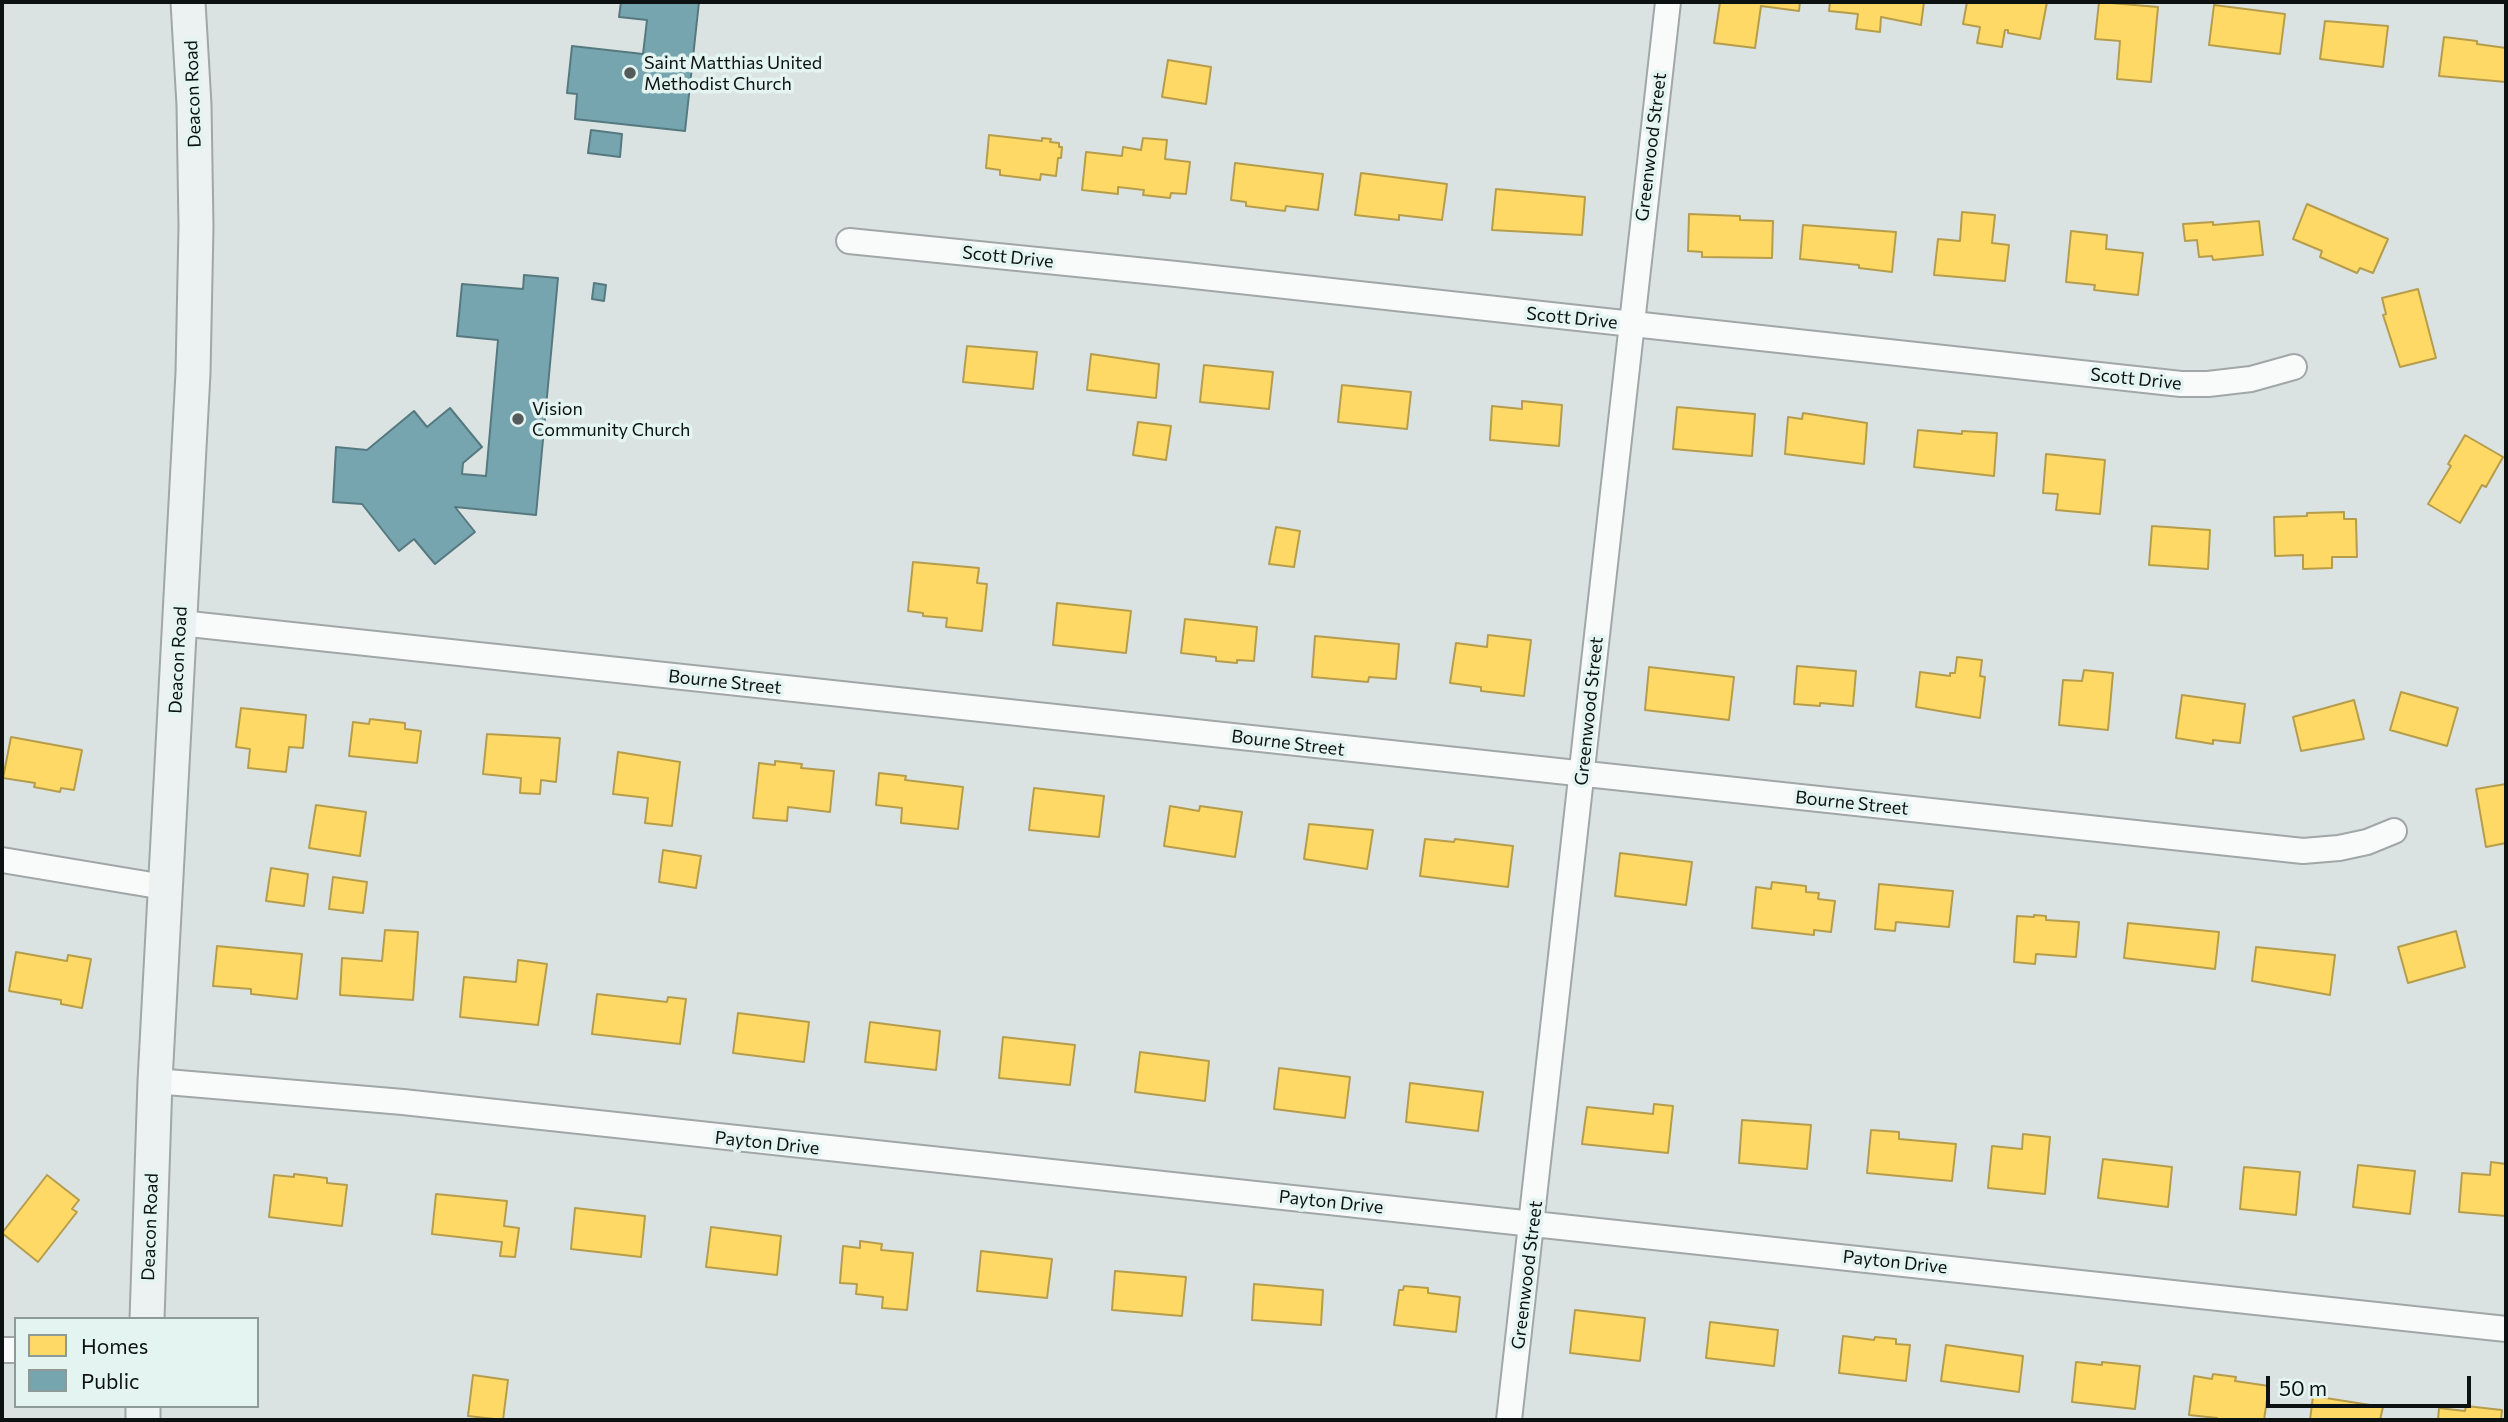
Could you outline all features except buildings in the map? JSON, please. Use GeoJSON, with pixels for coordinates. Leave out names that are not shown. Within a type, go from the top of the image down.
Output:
{"type":"FeatureCollection","features":[{"type":"Feature","properties":{"kind":"main road","name":"Deacon Road"},"geometry":{"type":"LineString","coordinates":[[147,1317],[164,887],[193,373],[196,227],[194,105],[188,2]]}},
{"type":"Feature","properties":{"kind":"street","name":"Greenwood Street"},"geometry":{"type":"LineString","coordinates":[[1510,1420],[1668,2]]}},
{"type":"Feature","properties":{"kind":"street","name":"Scott Drive"},"geometry":{"type":"LineString","coordinates":[[849,241],[2181,384],[2251,379],[2294,367]]}},
{"type":"Feature","properties":{"kind":"street","name":"Bourne Street"},"geometry":{"type":"LineString","coordinates":[[180,623],[2303,851],[2367,842],[2394,831]]}},
{"type":"Feature","properties":{"kind":"street"},"geometry":{"type":"LineString","coordinates":[[2,860],[164,887]]}},
{"type":"Feature","properties":{"kind":"street","name":"Payton Drive"},"geometry":{"type":"LineString","coordinates":[[155,1081],[403,1102],[2506,1329]]}},
{"type":"Feature","properties":{"kind":"place","name":"Saint Matthias United Methodist Church"},"geometry":{"type":"Point","coordinates":[630,73]}},
{"type":"Feature","properties":{"kind":"place","name":"Vision Community Church"},"geometry":{"type":"Point","coordinates":[518,419]}}]}
